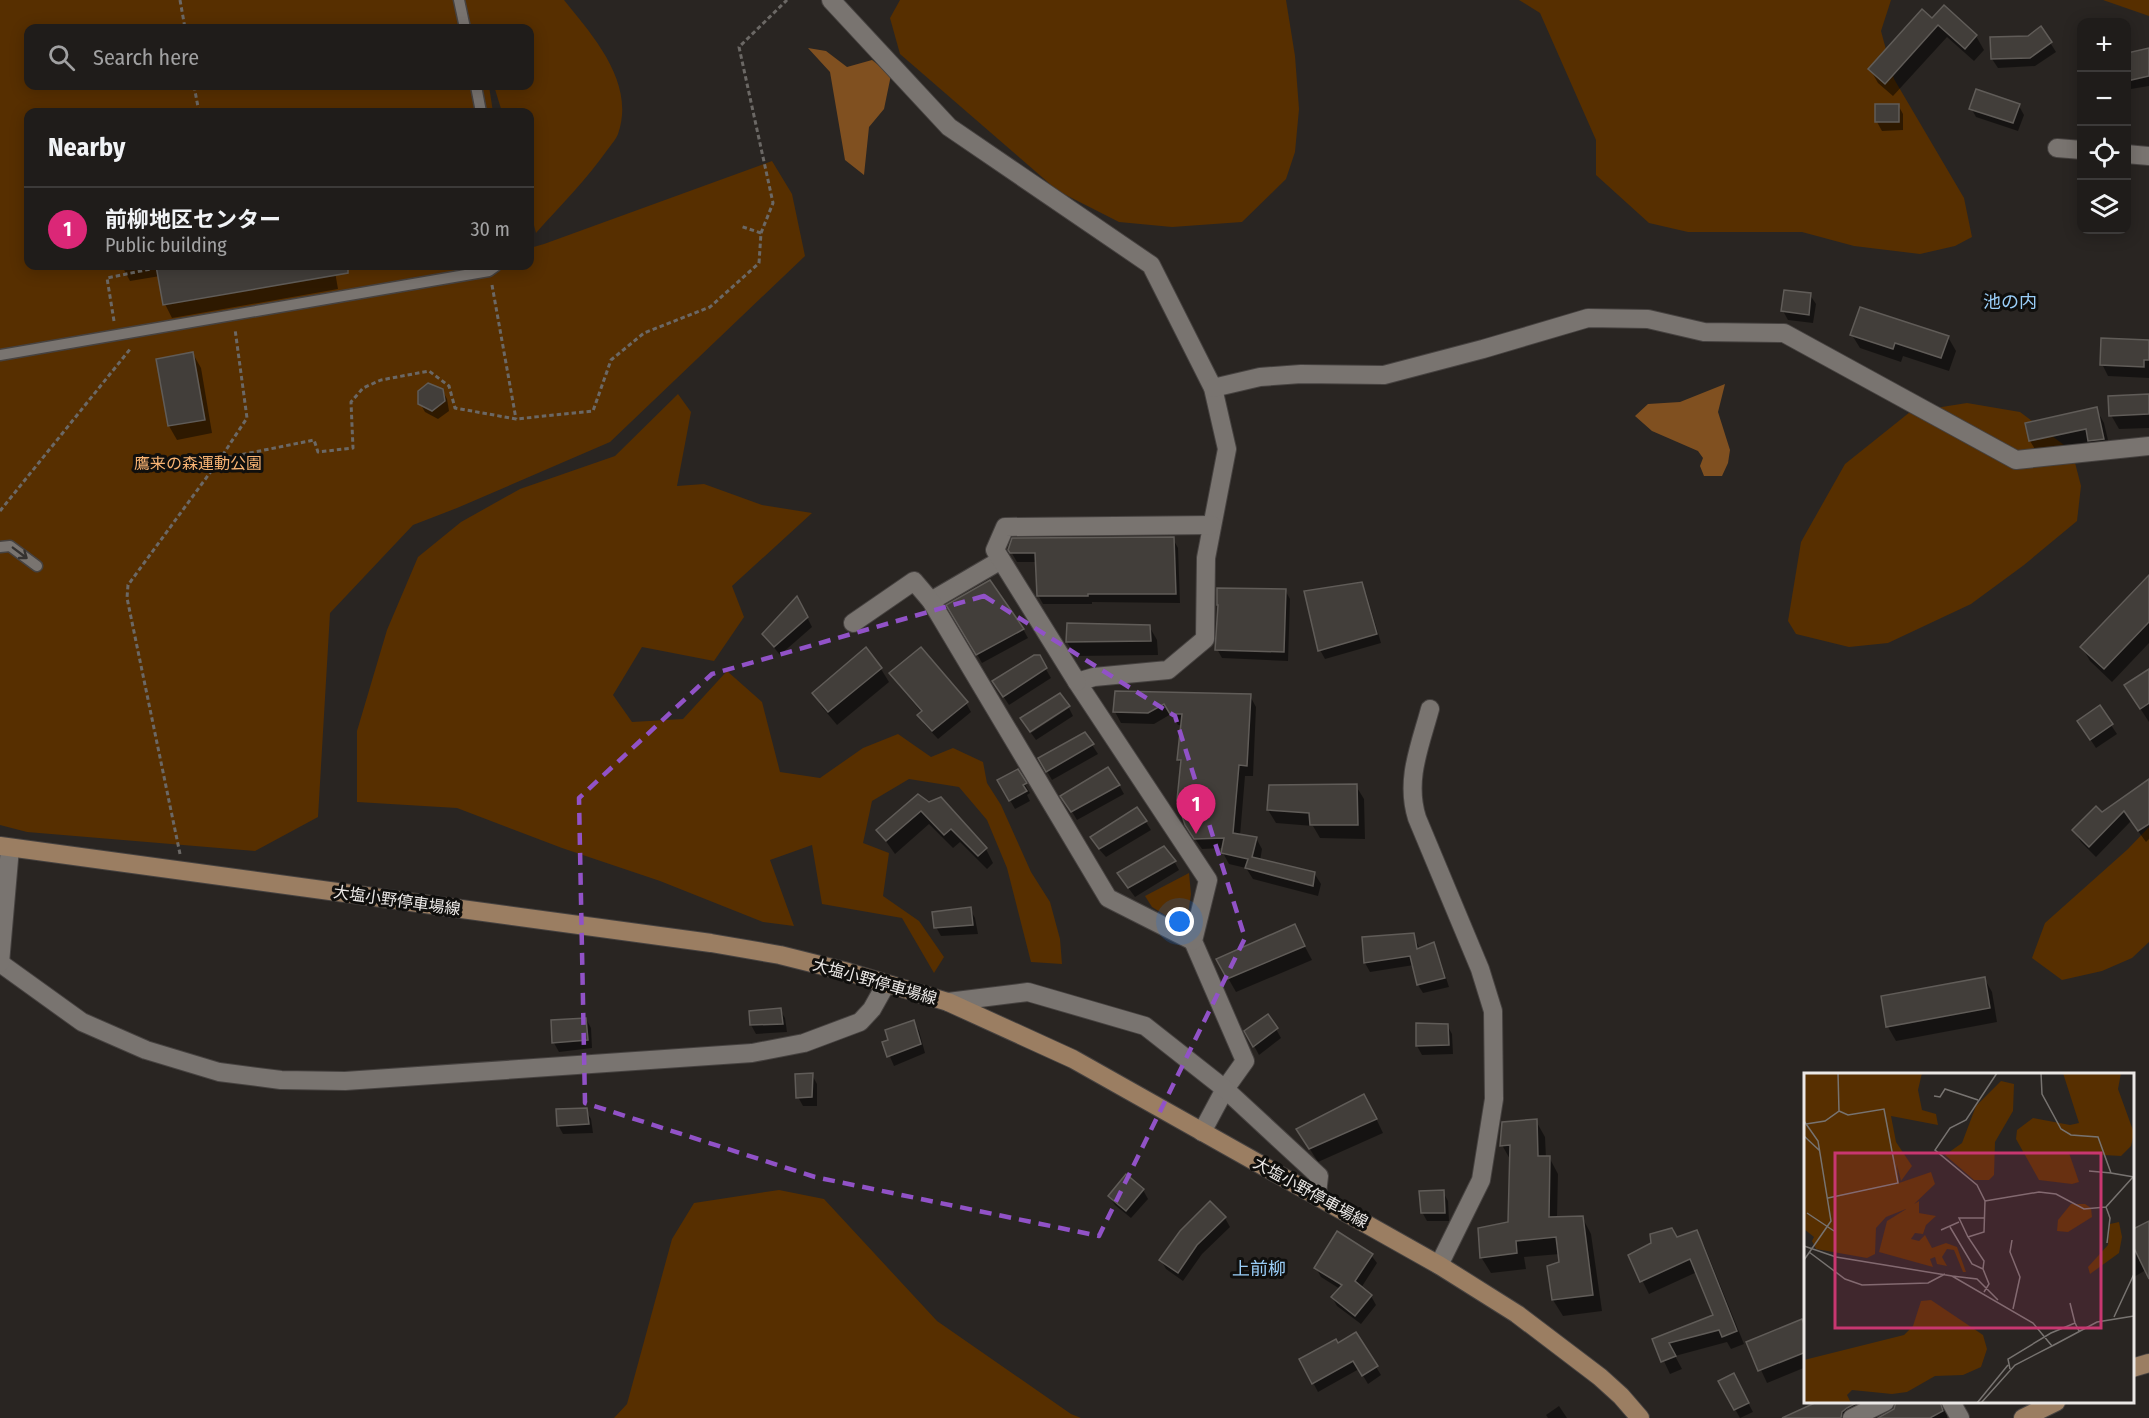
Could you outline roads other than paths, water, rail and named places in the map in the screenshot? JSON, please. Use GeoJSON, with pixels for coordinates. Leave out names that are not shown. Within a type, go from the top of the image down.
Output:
{"type":"FeatureCollection","features":[{"type":"Feature","properties":{"kind":"main road","name":"大塩小野停車場線"},"geometry":{"type":"LineString","coordinates":[[5,847],[711,943],[780,955],[848,972],[948,1002],[1073,1059],[1317,1194],[1439,1265],[1517,1314],[1600,1377],[1622,1396],[1640,1418]]}},
{"type":"Feature","properties":{"kind":"main road"},"geometry":{"type":"LineString","coordinates":[[2134,1368],[2149,1363]]}},
{"type":"Feature","properties":{"kind":"main road"},"geometry":{"type":"LineString","coordinates":[[2024,1418],[2052,1403]]}},
{"type":"Feature","properties":{"kind":"street"},"geometry":{"type":"LineString","coordinates":[[831,0],[950,127],[1151,264],[1213,388],[1227,449],[1206,558],[1205,639],[1168,670],[1094,677],[1077,682]]}},
{"type":"Feature","properties":{"kind":"street"},"geometry":{"type":"LineString","coordinates":[[2057,148],[2077,150]]}},
{"type":"Feature","properties":{"kind":"street"},"geometry":{"type":"LineString","coordinates":[[2131,154],[2149,156]]}},
{"type":"Feature","properties":{"kind":"street"},"geometry":{"type":"LineString","coordinates":[[1213,388],[1260,377],[1301,374],[1384,375],[1588,318],[1648,319],[1704,332],[1784,333],[2016,460],[2149,446]]}},
{"type":"Feature","properties":{"kind":"street"},"geometry":{"type":"LineString","coordinates":[[1202,1132],[1225,1089],[1245,1061],[1193,941],[1208,880],[1077,682],[995,550],[1005,527],[1212,525]]}},
{"type":"Feature","properties":{"kind":"street"},"geometry":{"type":"LineString","coordinates":[[931,601],[1001,560]]}},
{"type":"Feature","properties":{"kind":"street"},"geometry":{"type":"LineString","coordinates":[[853,623],[914,581],[931,601],[1108,898],[1193,941]]}},
{"type":"Feature","properties":{"kind":"street"},"geometry":{"type":"LineString","coordinates":[[1430,709],[1413,773],[1412,802],[1480,969],[1493,1011],[1494,1099],[1481,1180],[1439,1265]]}},
{"type":"Feature","properties":{"kind":"street"},"geometry":{"type":"LineString","coordinates":[[5,847],[0,963],[82,1022],[146,1050],[219,1072],[281,1080],[345,1081],[752,1053],[804,1043],[860,1023],[872,1010],[886,984]]}},
{"type":"Feature","properties":{"kind":"street"},"geometry":{"type":"LineString","coordinates":[[948,1002],[1028,992],[1145,1026],[1225,1089],[1319,1176],[1317,1194]]}},
{"type":"Feature","properties":{"kind":"street"},"geometry":{"type":"LineString","coordinates":[[1852,1418],[1881,1403]]}},
{"type":"Feature","properties":{"kind":"street"},"geometry":{"type":"LineString","coordinates":[[1952,1403],[1960,1418]]}},
{"type":"Feature","properties":{"kind":"lane"},"geometry":{"type":"LineString","coordinates":[[459,0],[464,24]]}},
{"type":"Feature","properties":{"kind":"lane"},"geometry":{"type":"LineString","coordinates":[[477,90],[480,108]]}},
{"type":"Feature","properties":{"kind":"lane"},"geometry":{"type":"LineString","coordinates":[[0,355],[482,270]]}},
{"type":"Feature","properties":{"kind":"lane"},"geometry":{"type":"LineString","coordinates":[[0,547],[10,546],[37,566]]}},
{"type":"Feature","properties":{"kind":"place","name":"前柳地区センター"},"geometry":{"type":"Point","coordinates":[1196,834]}},
{"type":"Feature","properties":{"kind":"district","name":"池の内"},"geometry":{"type":"Point","coordinates":[2010,302]}},
{"type":"Feature","properties":{"kind":"district","name":"上前柳"},"geometry":{"type":"Point","coordinates":[1259,1269]}},
{"type":"Feature","properties":{"kind":"park label","name":"鷹来の森運動公園"},"geometry":{"type":"Point","coordinates":[198,463]}}]}
